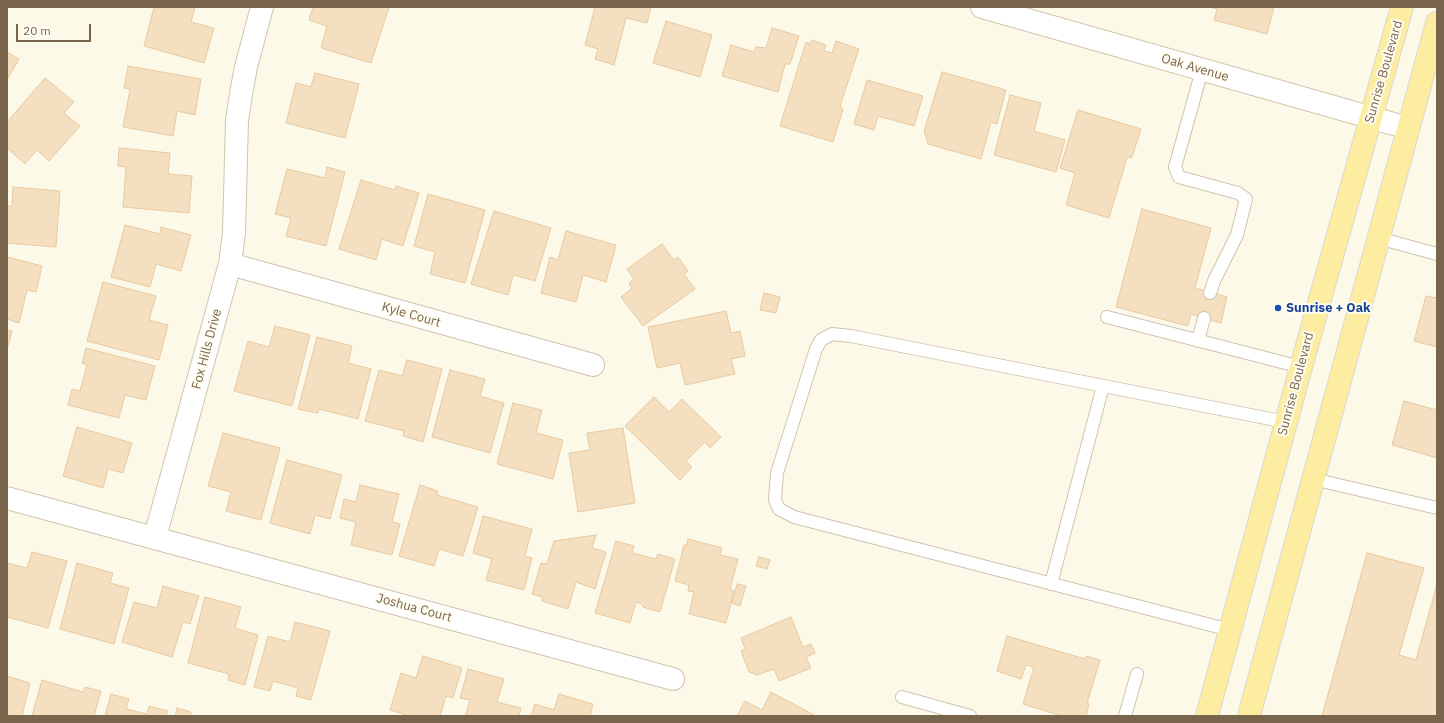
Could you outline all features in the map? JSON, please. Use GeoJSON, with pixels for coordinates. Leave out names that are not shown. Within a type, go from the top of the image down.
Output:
{"type":"FeatureCollection","features":[{"type":"Feature","properties":{"kind":"main road","name":"Sunrise Boulevard"},"geometry":{"type":"LineString","coordinates":[[1207,716],[1301,367],[1402,7]]}},
{"type":"Feature","properties":{"kind":"main road"},"geometry":{"type":"LineString","coordinates":[[1249,716],[1437,23]]}},
{"type":"Feature","properties":{"kind":"street","name":"Fox Hills Drive"},"geometry":{"type":"LineString","coordinates":[[155,537],[230,264],[234,233],[237,120],[246,67],[262,7]]}},
{"type":"Feature","properties":{"kind":"street","name":"Oak Avenue"},"geometry":{"type":"LineString","coordinates":[[982,7],[1408,128]]}},
{"type":"Feature","properties":{"kind":"street","name":"Kyle Court"},"geometry":{"type":"LineString","coordinates":[[230,264],[593,365]]}},
{"type":"Feature","properties":{"kind":"street"},"geometry":{"type":"LineString","coordinates":[[7,498],[155,537]]}},
{"type":"Feature","properties":{"kind":"street","name":"Joshua Court"},"geometry":{"type":"LineString","coordinates":[[155,537],[673,679]]}},
{"type":"Feature","properties":{"kind":"lane"},"geometry":{"type":"LineString","coordinates":[[1202,70],[1175,167],[1179,177],[1238,193],[1246,199],[1237,235],[1214,281],[1210,293]]}},
{"type":"Feature","properties":{"kind":"lane"},"geometry":{"type":"LineString","coordinates":[[1378,238],[1437,254]]}},
{"type":"Feature","properties":{"kind":"lane"},"geometry":{"type":"LineString","coordinates":[[1107,318],[1301,367]]}},
{"type":"Feature","properties":{"kind":"lane"},"geometry":{"type":"LineString","coordinates":[[1198,340],[1204,318]]}},
{"type":"Feature","properties":{"kind":"lane"},"geometry":{"type":"LineString","coordinates":[[1230,630],[794,517],[779,509],[775,500],[777,473],[816,349],[821,340],[832,334],[851,336],[1286,422]]}},
{"type":"Feature","properties":{"kind":"lane"},"geometry":{"type":"LineString","coordinates":[[1051,584],[1103,386]]}},
{"type":"Feature","properties":{"kind":"lane"},"geometry":{"type":"LineString","coordinates":[[1313,479],[1437,508]]}},
{"type":"Feature","properties":{"kind":"lane"},"geometry":{"type":"LineString","coordinates":[[1126,716],[1137,674]]}},
{"type":"Feature","properties":{"kind":"lane"},"geometry":{"type":"LineString","coordinates":[[902,697],[970,716]]}},
{"type":"Feature","properties":{"kind":"building"},"geometry":{"type":"Polygon","coordinates":[[[154,7],[195,7],[191,22],[214,28],[204,63],[144,46],[154,7]]]}},
{"type":"Feature","properties":{"kind":"building"},"geometry":{"type":"Polygon","coordinates":[[[313,7],[389,7],[371,63],[321,48],[327,26],[309,20],[313,7]]]}},
{"type":"Feature","properties":{"kind":"building"},"geometry":{"type":"Polygon","coordinates":[[[595,7],[651,7],[647,23],[626,18],[614,65],[595,59],[598,49],[585,45],[595,7]]]}},
{"type":"Feature","properties":{"kind":"building"},"geometry":{"type":"Polygon","coordinates":[[[1210,7],[1274,7],[1267,34],[1214,20],[1217,9],[1210,7]]]}},
{"type":"Feature","properties":{"kind":"building"},"geometry":{"type":"Polygon","coordinates":[[[666,21],[712,35],[700,77],[653,63],[666,21]]]}},
{"type":"Feature","properties":{"kind":"building"},"geometry":{"type":"Polygon","coordinates":[[[772,28],[799,36],[790,64],[785,64],[778,92],[722,76],[731,45],[754,52],[756,47],[766,48],[772,28]]]}},
{"type":"Feature","properties":{"kind":"building"},"geometry":{"type":"Polygon","coordinates":[[[812,40],[826,45],[824,51],[832,53],[836,41],[859,49],[840,106],[843,109],[833,142],[780,126],[806,42],[810,44],[812,40]]]}},
{"type":"Feature","properties":{"kind":"building"},"geometry":{"type":"Polygon","coordinates":[[[7,52],[19,59],[7,80],[7,52]]]}},
{"type":"Feature","properties":{"kind":"building"},"geometry":{"type":"Polygon","coordinates":[[[128,66],[201,79],[195,115],[177,111],[173,136],[123,127],[130,89],[124,88],[128,66]]]}},
{"type":"Feature","properties":{"kind":"building"},"geometry":{"type":"Polygon","coordinates":[[[942,72],[1006,90],[997,124],[991,122],[981,159],[928,144],[924,131],[942,72]]]}},
{"type":"Feature","properties":{"kind":"building"},"geometry":{"type":"Polygon","coordinates":[[[315,73],[359,84],[345,138],[286,123],[296,83],[311,87],[315,73]]]}},
{"type":"Feature","properties":{"kind":"building"},"geometry":{"type":"Polygon","coordinates":[[[45,78],[74,102],[64,113],[80,126],[49,161],[37,150],[25,164],[7,148],[7,122],[45,78]]]}},
{"type":"Feature","properties":{"kind":"building"},"geometry":{"type":"Polygon","coordinates":[[[867,80],[923,96],[914,126],[878,116],[874,130],[854,124],[867,80]]]}},
{"type":"Feature","properties":{"kind":"building"},"geometry":{"type":"Polygon","coordinates":[[[1010,95],[1041,103],[1034,131],[1065,140],[1056,172],[994,155],[1010,95]]]}},
{"type":"Feature","properties":{"kind":"building"},"geometry":{"type":"Polygon","coordinates":[[[1078,110],[1141,129],[1132,157],[1127,158],[1109,218],[1066,205],[1075,173],[1060,168],[1078,110]]]}},
{"type":"Feature","properties":{"kind":"building"},"geometry":{"type":"Polygon","coordinates":[[[119,148],[170,153],[168,174],[192,176],[189,213],[123,207],[126,167],[118,166],[119,148]]]}},
{"type":"Feature","properties":{"kind":"building"},"geometry":{"type":"Polygon","coordinates":[[[327,167],[345,172],[326,246],[286,236],[291,218],[275,214],[287,169],[325,178],[327,167]]]}},
{"type":"Feature","properties":{"kind":"building"},"geometry":{"type":"Polygon","coordinates":[[[361,180],[395,190],[396,186],[419,193],[403,246],[382,239],[376,260],[339,249],[361,180]]]}},
{"type":"Feature","properties":{"kind":"building"},"geometry":{"type":"Polygon","coordinates":[[[13,187],[60,191],[56,247],[7,243],[7,206],[12,206],[13,187]]]}},
{"type":"Feature","properties":{"kind":"building"},"geometry":{"type":"Polygon","coordinates":[[[428,194],[485,210],[465,283],[430,274],[435,252],[414,246],[428,194]]]}},
{"type":"Feature","properties":{"kind":"building"},"geometry":{"type":"Polygon","coordinates":[[[1142,209],[1211,228],[1195,288],[1227,297],[1221,323],[1191,314],[1188,326],[1116,307],[1142,209]]]}},
{"type":"Feature","properties":{"kind":"building"},"geometry":{"type":"Polygon","coordinates":[[[494,211],[551,228],[535,281],[513,275],[508,295],[471,284],[494,211]]]}},
{"type":"Feature","properties":{"kind":"building"},"geometry":{"type":"Polygon","coordinates":[[[125,225],[160,234],[161,227],[191,235],[181,271],[156,264],[150,287],[111,277],[125,225]]]}},
{"type":"Feature","properties":{"kind":"building"},"geometry":{"type":"Polygon","coordinates":[[[566,231],[616,245],[606,282],[583,275],[576,302],[541,293],[550,257],[558,260],[566,231]]]}},
{"type":"Feature","properties":{"kind":"building"},"geometry":{"type":"Polygon","coordinates":[[[662,244],[674,260],[678,257],[688,271],[684,274],[695,289],[643,326],[621,297],[632,288],[629,283],[634,279],[627,269],[662,244]]]}},
{"type":"Feature","properties":{"kind":"building"},"geometry":{"type":"Polygon","coordinates":[[[7,257],[42,266],[36,292],[27,290],[19,323],[7,319],[7,257]]]}},
{"type":"Feature","properties":{"kind":"building"},"geometry":{"type":"Polygon","coordinates":[[[103,282],[156,296],[149,320],[168,325],[159,360],[87,341],[103,282]]]}},
{"type":"Feature","properties":{"kind":"building"},"geometry":{"type":"Polygon","coordinates":[[[764,293],[780,297],[776,313],[760,310],[764,293]]]}},
{"type":"Feature","properties":{"kind":"building"},"geometry":{"type":"Polygon","coordinates":[[[1426,296],[1437,298],[1437,347],[1414,341],[1426,296]]]}},
{"type":"Feature","properties":{"kind":"building"},"geometry":{"type":"Polygon","coordinates":[[[726,311],[731,333],[740,331],[745,356],[731,359],[735,374],[685,385],[680,363],[657,368],[648,327],[726,311]]]}},
{"type":"Feature","properties":{"kind":"building"},"geometry":{"type":"Polygon","coordinates":[[[275,326],[310,335],[292,406],[234,391],[248,341],[269,347],[275,326]]]}},
{"type":"Feature","properties":{"kind":"building"},"geometry":{"type":"Polygon","coordinates":[[[7,330],[12,331],[7,350],[7,330]]]}},
{"type":"Feature","properties":{"kind":"building"},"geometry":{"type":"Polygon","coordinates":[[[317,337],[352,346],[348,363],[371,369],[358,419],[319,409],[318,413],[298,409],[317,337]]]}},
{"type":"Feature","properties":{"kind":"building"},"geometry":{"type":"Polygon","coordinates":[[[86,348],[155,366],[146,400],[125,395],[119,418],[68,405],[72,389],[80,391],[87,365],[82,363],[86,348]]]}},
{"type":"Feature","properties":{"kind":"building"},"geometry":{"type":"Polygon","coordinates":[[[407,360],[442,369],[423,442],[403,436],[404,431],[365,421],[379,370],[402,376],[407,360]]]}},
{"type":"Feature","properties":{"kind":"building"},"geometry":{"type":"Polygon","coordinates":[[[450,370],[485,379],[480,396],[504,403],[490,453],[432,437],[450,370]]]}},
{"type":"Feature","properties":{"kind":"building"},"geometry":{"type":"Polygon","coordinates":[[[654,397],[669,412],[682,399],[721,437],[710,448],[705,442],[686,461],[692,467],[680,480],[625,426],[654,397]]]}},
{"type":"Feature","properties":{"kind":"building"},"geometry":{"type":"Polygon","coordinates":[[[1404,401],[1437,410],[1437,458],[1392,445],[1404,401]]]}},
{"type":"Feature","properties":{"kind":"building"},"geometry":{"type":"Polygon","coordinates":[[[513,403],[542,410],[536,433],[563,440],[553,479],[497,464],[513,403]]]}},
{"type":"Feature","properties":{"kind":"building"},"geometry":{"type":"Polygon","coordinates":[[[77,427],[132,443],[123,473],[108,469],[103,488],[63,476],[77,427]]]}},
{"type":"Feature","properties":{"kind":"building"},"geometry":{"type":"Polygon","coordinates":[[[623,428],[635,503],[578,512],[569,453],[590,450],[587,433],[623,428]]]}},
{"type":"Feature","properties":{"kind":"building"},"geometry":{"type":"Polygon","coordinates":[[[223,433],[280,448],[261,520],[226,511],[231,492],[208,486],[223,433]]]}},
{"type":"Feature","properties":{"kind":"building"},"geometry":{"type":"Polygon","coordinates":[[[287,460],[342,475],[330,519],[315,515],[310,534],[270,523],[287,460]]]}},
{"type":"Feature","properties":{"kind":"building"},"geometry":{"type":"Polygon","coordinates":[[[360,485],[399,494],[392,522],[400,524],[392,555],[351,545],[356,522],[340,518],[344,499],[356,502],[360,485]]]}},
{"type":"Feature","properties":{"kind":"building"},"geometry":{"type":"Polygon","coordinates":[[[420,485],[438,491],[437,495],[478,507],[463,556],[439,549],[434,566],[399,556],[420,485]]]}},
{"type":"Feature","properties":{"kind":"building"},"geometry":{"type":"Polygon","coordinates":[[[483,516],[532,529],[525,556],[532,558],[524,590],[486,580],[492,559],[473,553],[483,516]]]}},
{"type":"Feature","properties":{"kind":"building"},"geometry":{"type":"Polygon","coordinates":[[[596,535],[592,548],[606,552],[595,589],[576,582],[568,609],[542,601],[542,597],[532,594],[541,563],[547,564],[554,541],[596,535]]]}},
{"type":"Feature","properties":{"kind":"building"},"geometry":{"type":"Polygon","coordinates":[[[688,539],[722,548],[720,555],[738,559],[730,589],[734,591],[726,623],[689,614],[694,592],[688,591],[689,585],[675,581],[684,545],[687,545],[688,539]]]}},
{"type":"Feature","properties":{"kind":"building"},"geometry":{"type":"Polygon","coordinates":[[[616,541],[634,546],[632,553],[656,559],[658,554],[675,559],[660,612],[643,607],[642,604],[636,602],[630,623],[595,613],[616,541]]]}},
{"type":"Feature","properties":{"kind":"building"},"geometry":{"type":"Polygon","coordinates":[[[32,552],[67,561],[48,628],[7,617],[7,563],[27,568],[32,552]]]}},
{"type":"Feature","properties":{"kind":"building"},"geometry":{"type":"Polygon","coordinates":[[[1367,553],[1424,568],[1399,655],[1416,660],[1437,584],[1437,716],[1322,716],[1367,553]]]}},
{"type":"Feature","properties":{"kind":"building"},"geometry":{"type":"Polygon","coordinates":[[[759,557],[770,560],[767,569],[756,566],[759,557]]]}},
{"type":"Feature","properties":{"kind":"building"},"geometry":{"type":"Polygon","coordinates":[[[77,563],[113,573],[110,583],[129,588],[114,644],[60,629],[77,563]]]}},
{"type":"Feature","properties":{"kind":"building"},"geometry":{"type":"Polygon","coordinates":[[[737,584],[746,586],[740,606],[732,603],[737,584]]]}},
{"type":"Feature","properties":{"kind":"building"},"geometry":{"type":"Polygon","coordinates":[[[163,586],[199,596],[190,624],[183,622],[172,657],[122,642],[134,602],[157,608],[163,586]]]}},
{"type":"Feature","properties":{"kind":"building"},"geometry":{"type":"Polygon","coordinates":[[[205,597],[241,607],[235,628],[258,635],[245,685],[228,680],[229,674],[188,663],[205,597]]]}},
{"type":"Feature","properties":{"kind":"building"},"geometry":{"type":"Polygon","coordinates":[[[791,617],[803,647],[811,644],[815,653],[806,657],[811,668],[779,681],[774,669],[757,675],[749,672],[741,651],[745,649],[741,638],[791,617]]]}},
{"type":"Feature","properties":{"kind":"building"},"geometry":{"type":"Polygon","coordinates":[[[295,622],[330,631],[311,700],[296,696],[298,688],[273,681],[270,691],[254,687],[268,636],[290,642],[295,622]]]}},
{"type":"Feature","properties":{"kind":"building"},"geometry":{"type":"Polygon","coordinates":[[[1007,636],[1085,659],[1086,656],[1100,660],[1087,703],[1089,704],[1086,716],[1062,716],[1023,704],[1034,667],[1026,665],[1021,679],[997,671],[1007,636]]]}},
{"type":"Feature","properties":{"kind":"building"},"geometry":{"type":"Polygon","coordinates":[[[423,656],[462,668],[453,698],[446,696],[440,716],[409,716],[390,710],[401,673],[416,678],[423,656]]]}},
{"type":"Feature","properties":{"kind":"building"},"geometry":{"type":"Polygon","coordinates":[[[468,669],[504,679],[497,702],[521,708],[519,716],[465,716],[470,700],[460,698],[468,669]]]}},
{"type":"Feature","properties":{"kind":"building"},"geometry":{"type":"Polygon","coordinates":[[[7,676],[30,683],[22,716],[7,716],[7,676]]]}},
{"type":"Feature","properties":{"kind":"building"},"geometry":{"type":"Polygon","coordinates":[[[42,680],[83,692],[85,687],[101,691],[94,716],[32,716],[42,680]]]}},
{"type":"Feature","properties":{"kind":"building"},"geometry":{"type":"Polygon","coordinates":[[[771,692],[816,716],[737,716],[745,701],[762,710],[771,692]]]}},
{"type":"Feature","properties":{"kind":"building"},"geometry":{"type":"Polygon","coordinates":[[[111,694],[129,699],[126,709],[147,714],[149,706],[168,711],[166,716],[105,716],[111,694]]]}},
{"type":"Feature","properties":{"kind":"building"},"geometry":{"type":"Polygon","coordinates":[[[559,694],[593,704],[590,716],[531,716],[535,704],[554,710],[559,694]]]}},
{"type":"Feature","properties":{"kind":"building"},"geometry":{"type":"Polygon","coordinates":[[[177,708],[191,712],[190,716],[175,716],[177,708]]]}},
{"type":"Feature","properties":{"kind":"place","name":"Sunrise + Oak"},"geometry":{"type":"Point","coordinates":[1278,308]}}]}
